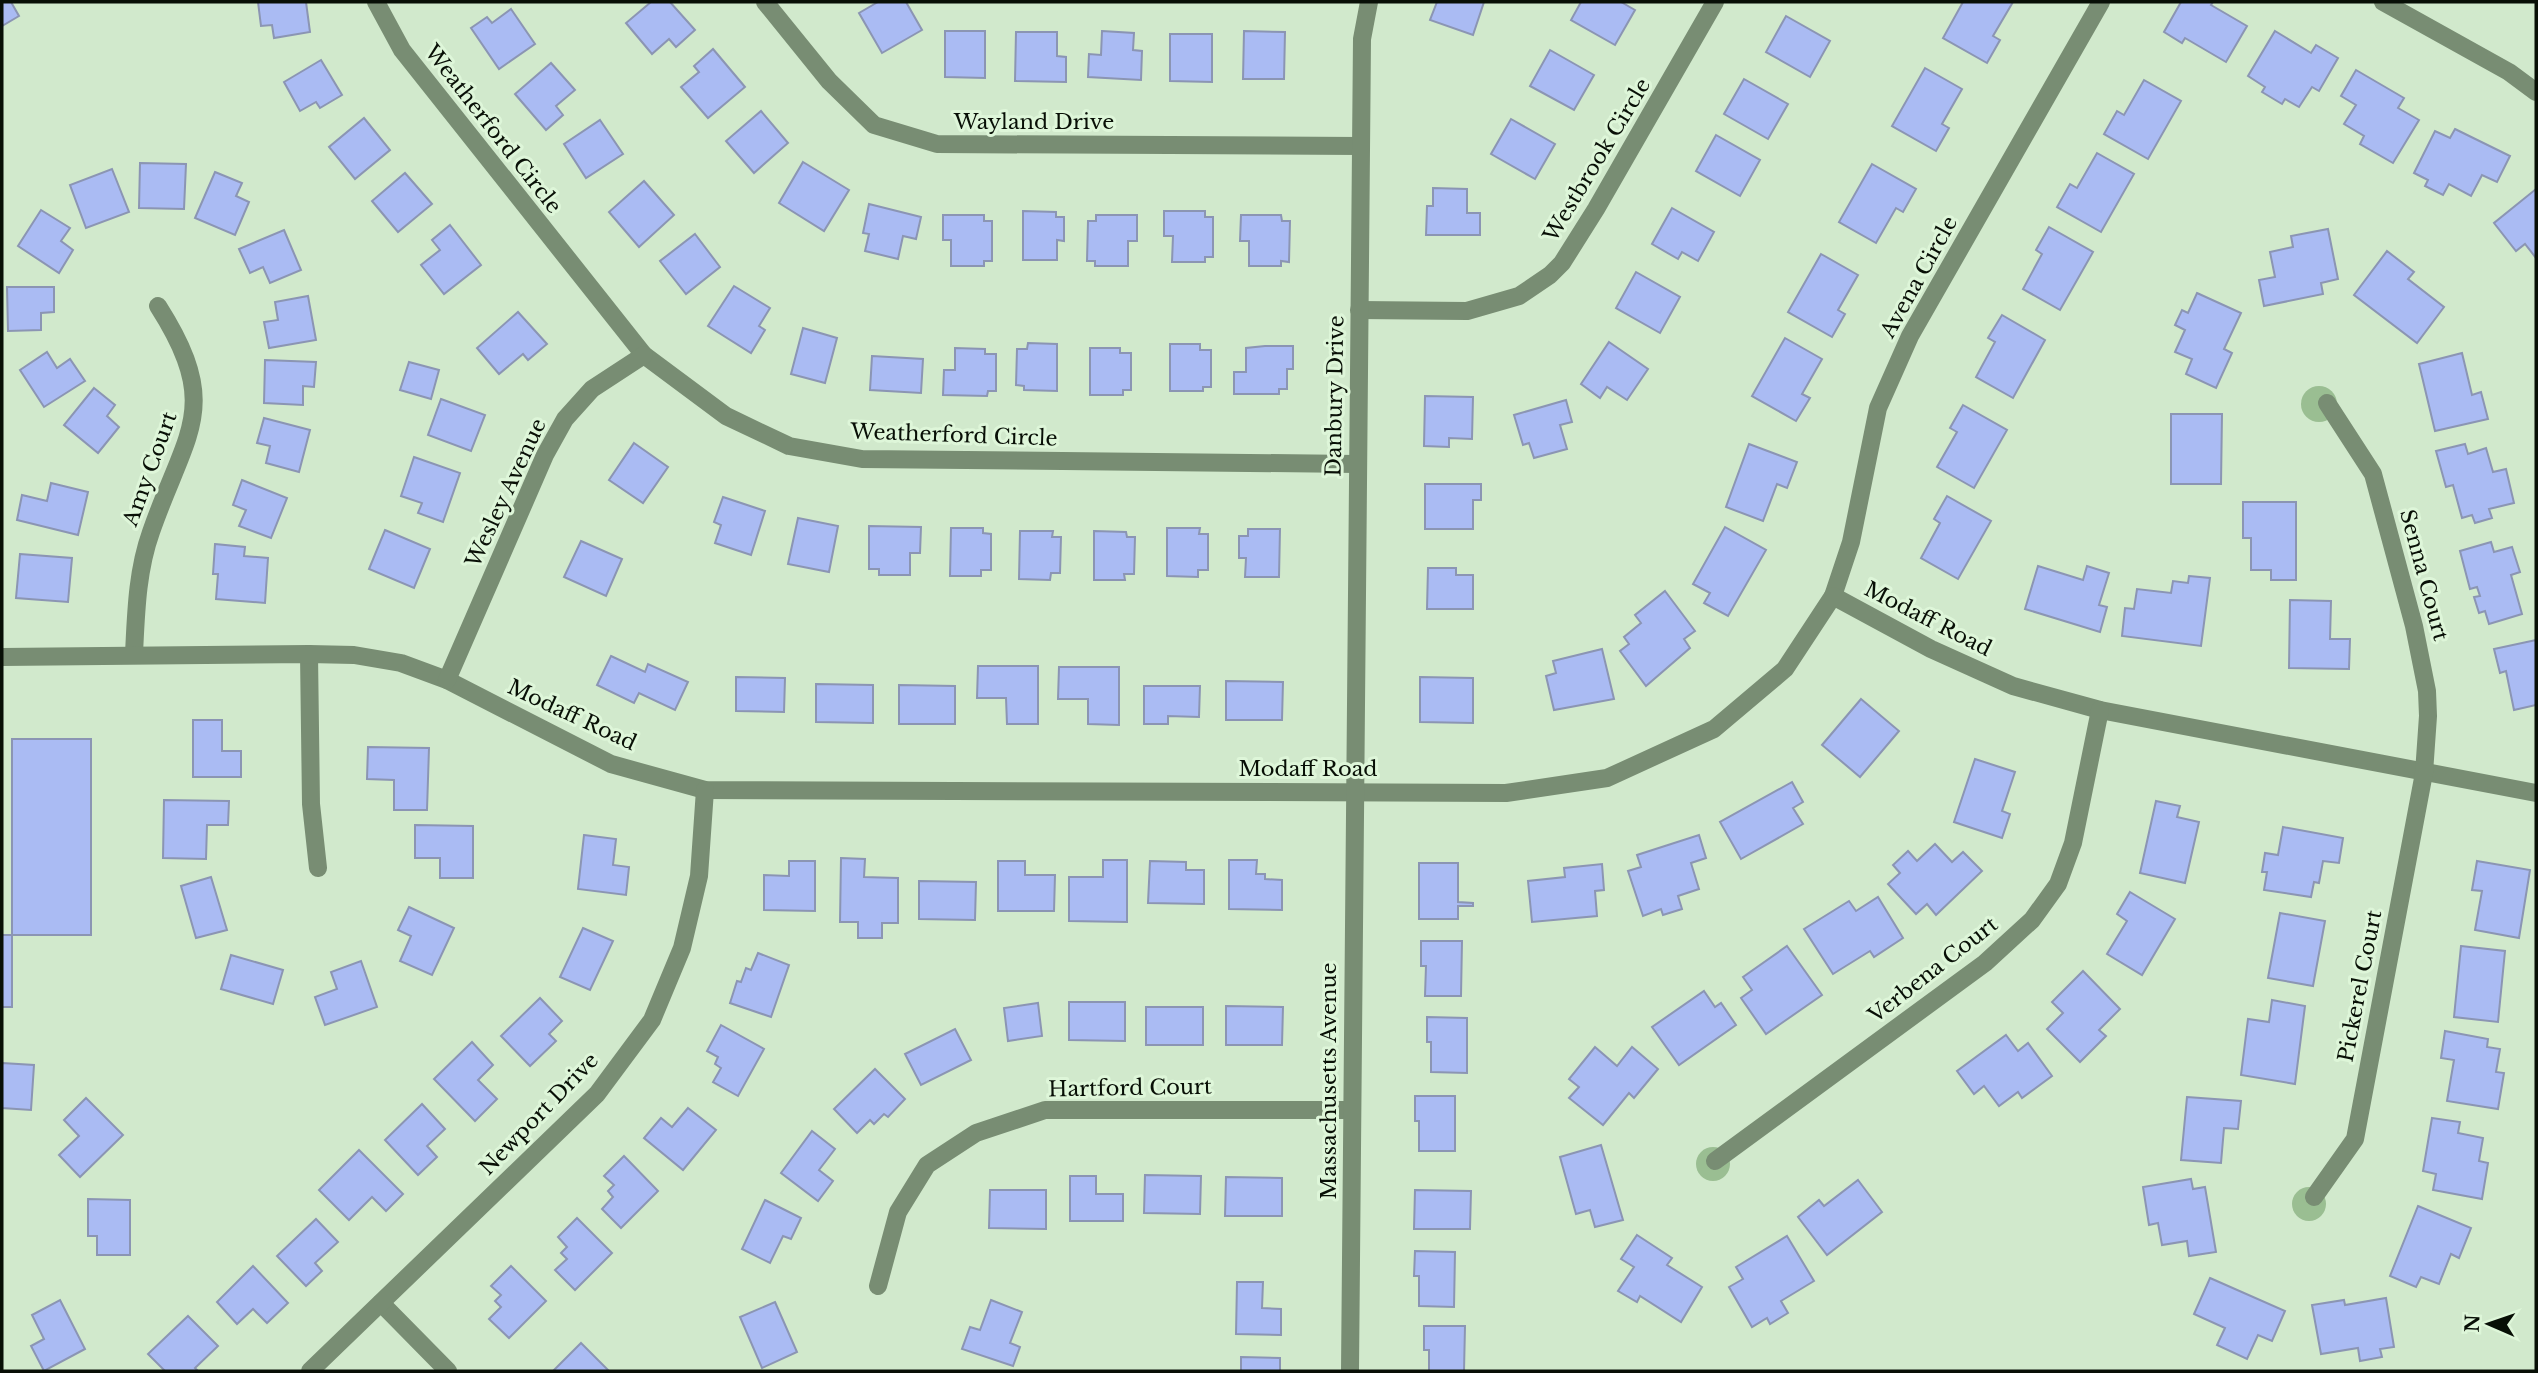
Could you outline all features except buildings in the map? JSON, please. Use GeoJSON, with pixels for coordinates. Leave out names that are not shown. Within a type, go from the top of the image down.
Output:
{"type":"FeatureCollection","features":[{"type":"Feature","properties":{"kind":"street","name":"Weatherford Circle"},"geometry":{"type":"LineString","coordinates":[[376,2],[402,50],[644,355],[726,416],[789,446],[862,459],[1357,464]]}},
{"type":"Feature","properties":{"kind":"street","name":"Wayland Drive"},"geometry":{"type":"LineString","coordinates":[[765,2],[829,81],[874,125],[937,144],[1361,146]]}},
{"type":"Feature","properties":{"kind":"street","name":"Danbury Drive"},"geometry":{"type":"LineString","coordinates":[[1354,791],[1362,39],[1369,2]]}},
{"type":"Feature","properties":{"kind":"street","name":"Westbrook Circle"},"geometry":{"type":"LineString","coordinates":[[1359,310],[1466,311],[1519,296],[1550,275],[1562,262],[1596,209],[1715,2]]}},
{"type":"Feature","properties":{"kind":"street","name":"Avena Circle"},"geometry":{"type":"LineString","coordinates":[[1833,596],[1851,542],[1878,408],[1909,336],[2101,2]]}},
{"type":"Feature","properties":{"kind":"street"},"geometry":{"type":"LineString","coordinates":[[2383,2],[2509,72],[2536,92]]}},
{"type":"Feature","properties":{"kind":"street","name":"Amy Court"},"geometry":{"type":"LineString","coordinates":[[134,654],[141,568],[150,533],[195,413],[195,389],[188,359],[158,306]]}},
{"type":"Feature","properties":{"kind":"street","name":"Wesley Avenue"},"geometry":{"type":"LineString","coordinates":[[447,680],[545,456],[565,419],[593,389],[644,355]]}},
{"type":"Feature","properties":{"kind":"street","name":"Senna Court"},"geometry":{"type":"LineString","coordinates":[[2327,403],[2373,474],[2414,626],[2427,691],[2424,772]]}},
{"type":"Feature","properties":{"kind":"street","name":"Modaff Road"},"geometry":{"type":"LineString","coordinates":[[2,657],[309,654],[354,655],[401,663],[447,680],[611,764],[705,790],[1506,793],[1607,778],[1714,729],[1784,668],[1833,596],[1931,649],[2013,686],[2100,710],[2536,793]]}},
{"type":"Feature","properties":{"kind":"street"},"geometry":{"type":"LineString","coordinates":[[309,654],[311,804],[317,868]]}},
{"type":"Feature","properties":{"kind":"street","name":"Verbena Court"},"geometry":{"type":"LineString","coordinates":[[1715,1161],[1985,963],[2032,920],[2058,884],[2073,844],[2100,710]]}},
{"type":"Feature","properties":{"kind":"street","name":"Pickerel Court"},"geometry":{"type":"LineString","coordinates":[[2315,1197],[2355,1139],[2424,772]]}},
{"type":"Feature","properties":{"kind":"street","name":"Newport Drive"},"geometry":{"type":"LineString","coordinates":[[310,1371],[597,1094],[652,1020],[682,948],[699,876],[705,790]]}},
{"type":"Feature","properties":{"kind":"street","name":"Massachusetts Avenue"},"geometry":{"type":"LineString","coordinates":[[1350,1371],[1354,791]]}},
{"type":"Feature","properties":{"kind":"street","name":"Hartford Court"},"geometry":{"type":"LineString","coordinates":[[878,1286],[898,1212],[927,1165],[976,1133],[1045,1110],[1352,1110]]}},
{"type":"Feature","properties":{"kind":"street"},"geometry":{"type":"LineString","coordinates":[[381,1303],[449,1371]]}},
{"type":"Feature","properties":{"kind":"green space"},"geometry":{"type":"Polygon","coordinates":[[[2319,386],[2331,392],[2337,404],[2331,416],[2319,422],[2307,416],[2301,404],[2307,392],[2319,386]]]}},
{"type":"Feature","properties":{"kind":"green space"},"geometry":{"type":"Polygon","coordinates":[[[1713,1147],[1725,1152],[1730,1164],[1725,1176],[1713,1181],[1701,1176],[1696,1164],[1701,1152],[1713,1147]]]}},
{"type":"Feature","properties":{"kind":"green space"},"geometry":{"type":"Polygon","coordinates":[[[2309,1187],[2321,1192],[2326,1204],[2321,1216],[2309,1221],[2297,1216],[2292,1204],[2297,1192],[2309,1187]]]}}]}
